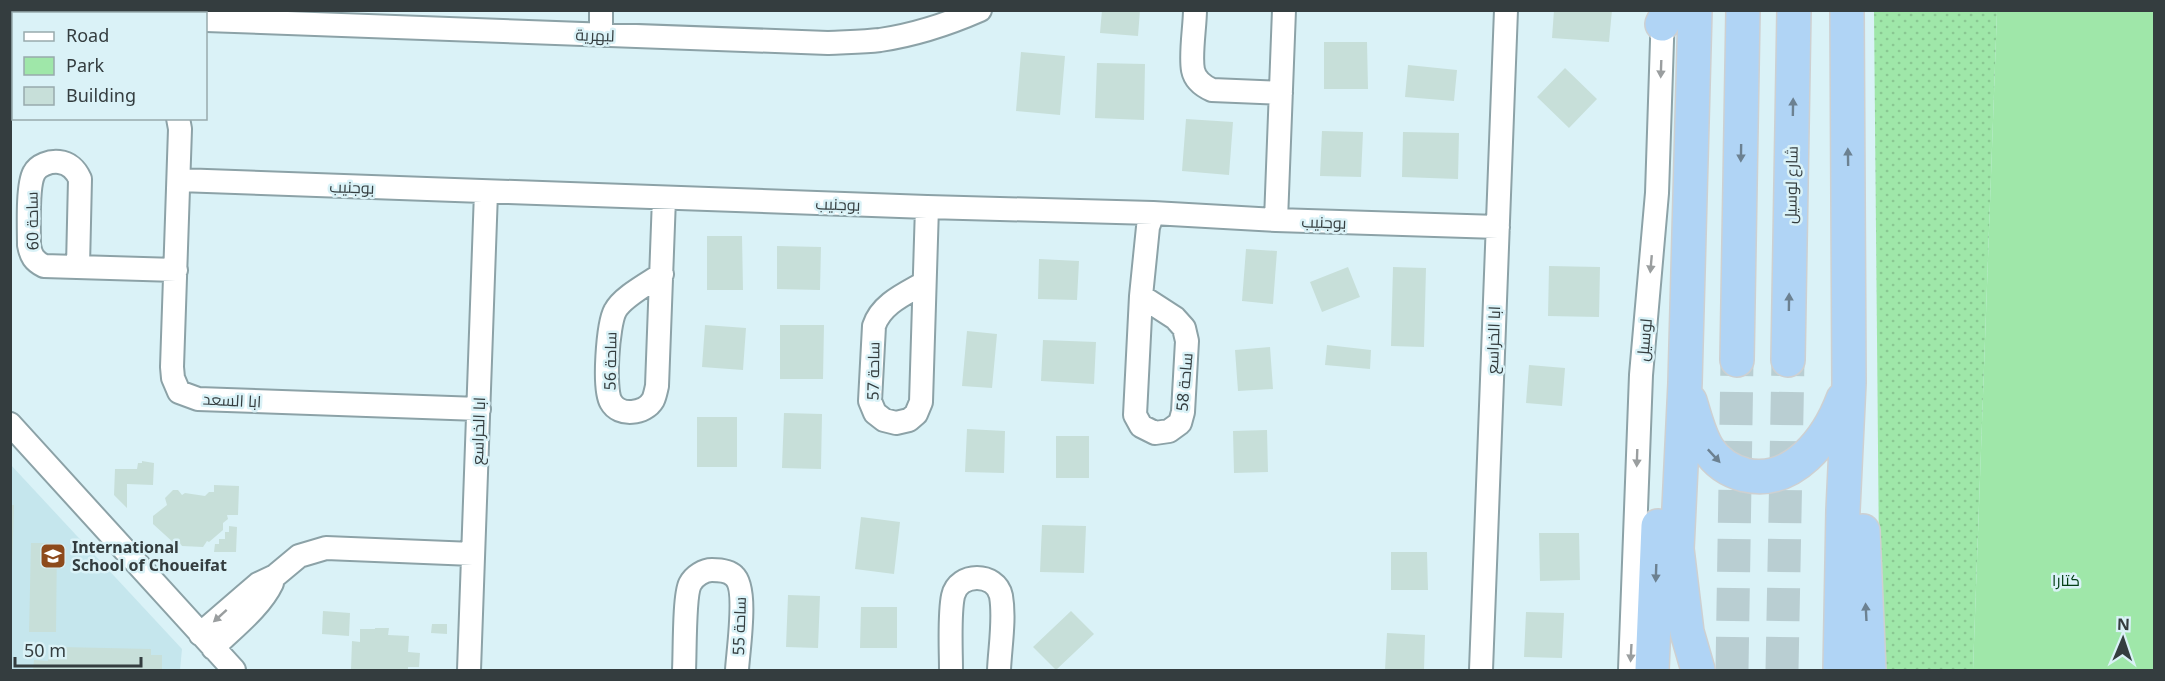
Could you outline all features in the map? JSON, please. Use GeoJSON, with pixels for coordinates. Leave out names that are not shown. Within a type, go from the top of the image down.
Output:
{"type":"FeatureCollection","features":[{"type":"Feature","properties":{"kind":"highway"},"geometry":{"type":"LineString","coordinates":[[1695,10],[1685,383],[1677,549],[1687,632],[1698,670]]}},
{"type":"Feature","properties":{"kind":"highway"},"geometry":{"type":"LineString","coordinates":[[1737,360],[1743,10]]}},
{"type":"Feature","properties":{"kind":"highway","name":"شارع لوسيل"},"geometry":{"type":"LineString","coordinates":[[1788,360],[1794,10]]}},
{"type":"Feature","properties":{"kind":"highway"},"geometry":{"type":"LineString","coordinates":[[1840,670],[1843,510],[1849,383],[1847,10]]}},
{"type":"Feature","properties":{"kind":"highway"},"geometry":{"type":"LineString","coordinates":[[1849,194],[1860,266],[1863,530],[1869,670]]}},
{"type":"Feature","properties":{"kind":"highway"},"geometry":{"type":"LineString","coordinates":[[1652,670],[1667,348],[1688,266]]}},
{"type":"Feature","properties":{"kind":"highway"},"geometry":{"type":"LineString","coordinates":[[1685,383],[1696,422],[1708,450],[1729,469],[1763,477],[1793,467],[1816,446],[1839,411],[1849,383]]}},
{"type":"Feature","properties":{"kind":"street"},"geometry":{"type":"LineString","coordinates":[[600,35],[601,10]]}},
{"type":"Feature","properties":{"kind":"street","name":"لبهرية"},"geometry":{"type":"LineString","coordinates":[[207,20],[828,43],[880,40],[916,32],[980,10]]}},
{"type":"Feature","properties":{"kind":"street"},"geometry":{"type":"LineString","coordinates":[[1196,10],[1193,69],[1197,80],[1204,87],[1212,90],[1281,93]]}},
{"type":"Feature","properties":{"kind":"street"},"geometry":{"type":"LineString","coordinates":[[1276,220],[1284,10]]}},
{"type":"Feature","properties":{"kind":"street","name":"ابا الخراسع"},"geometry":{"type":"LineString","coordinates":[[1481,670],[1506,10]]}},
{"type":"Feature","properties":{"kind":"street","name":"لوسيل"},"geometry":{"type":"LineString","coordinates":[[1630,670],[1640,386],[1656,193],[1665,15]]}},
{"type":"Feature","properties":{"kind":"street","name":"ابا السعد"},"geometry":{"type":"LineString","coordinates":[[181,122],[173,378],[179,392],[205,400],[479,409]]}},
{"type":"Feature","properties":{"kind":"street","name":"بوجنيب"},"geometry":{"type":"LineString","coordinates":[[178,180],[1498,227]]}},
{"type":"Feature","properties":{"kind":"street","name":"ابا الخراسع"},"geometry":{"type":"LineString","coordinates":[[469,670],[486,192]]}},
{"type":"Feature","properties":{"kind":"street","name":"ساحة 56"},"geometry":{"type":"LineString","coordinates":[[662,274],[625,300],[616,309],[611,322],[607,389],[611,402],[617,409],[631,413],[644,409],[653,401],[657,386],[662,274],[664,198]]}},
{"type":"Feature","properties":{"kind":"street","name":"ساحة 57"},"geometry":{"type":"LineString","coordinates":[[924,283],[877,315],[874,326],[870,401],[875,413],[884,420],[896,423],[909,420],[916,414],[921,402],[927,207]]}},
{"type":"Feature","properties":{"kind":"street","name":"ساحة 58"},"geometry":{"type":"LineString","coordinates":[[1141,296],[1175,318],[1184,328],[1187,341],[1183,412],[1180,423],[1169,431],[1155,433],[1141,426],[1136,415],[1141,296],[1148,227],[1154,213]]}},
{"type":"Feature","properties":{"kind":"street"},"geometry":{"type":"LineString","coordinates":[[78,266],[176,270]]}},
{"type":"Feature","properties":{"kind":"street"},"geometry":{"type":"LineString","coordinates":[[10,424],[234,670]]}},
{"type":"Feature","properties":{"kind":"street"},"geometry":{"type":"LineString","coordinates":[[207,641],[258,584],[275,576],[299,556],[326,548],[473,554]]}},
{"type":"Feature","properties":{"kind":"street","name":"ساحة 55"},"geometry":{"type":"LineString","coordinates":[[684,670],[687,601],[690,584],[696,576],[708,570],[721,570],[734,576],[739,585],[741,598],[737,670]]}},
{"type":"Feature","properties":{"kind":"street"},"geometry":{"type":"LineString","coordinates":[[951,670],[954,592],[964,581],[978,579],[991,582],[1001,597],[999,670]]}},
{"type":"Feature","properties":{"kind":"shaded area","name":"International School of Choueifat"},"geometry":{"type":"Polygon","coordinates":[[[10,464],[182,649],[180,670],[11,670],[10,464]]]}},
{"type":"Feature","properties":{"kind":"green space"},"geometry":{"type":"Polygon","coordinates":[[[1874,11],[1997,11],[1973,670],[1884,670],[1879,557],[1874,11]]]}},
{"type":"Feature","properties":{"kind":"green space","name":"كتارا"},"geometry":{"type":"Polygon","coordinates":[[[1997,11],[2154,11],[2154,670],[1973,670],[1997,11]]]}},
{"type":"Feature","properties":{"kind":"building"},"geometry":{"type":"Polygon","coordinates":[[[1102,10],[1140,10],[1138,36],[1100,33],[1102,10]]]}},
{"type":"Feature","properties":{"kind":"building"},"geometry":{"type":"Polygon","coordinates":[[[1554,10],[1612,10],[1609,42],[1552,38],[1554,10]]]}},
{"type":"Feature","properties":{"kind":"building"},"geometry":{"type":"Polygon","coordinates":[[[1324,42],[1367,42],[1368,89],[1324,89],[1324,42]]]}},
{"type":"Feature","properties":{"kind":"building"},"geometry":{"type":"Polygon","coordinates":[[[1021,52],[1065,56],[1060,115],[1016,111],[1021,52]]]}},
{"type":"Feature","properties":{"kind":"building"},"geometry":{"type":"Polygon","coordinates":[[[1097,63],[1145,64],[1144,120],[1095,118],[1097,63]]]}},
{"type":"Feature","properties":{"kind":"building"},"geometry":{"type":"Polygon","coordinates":[[[1408,65],[1457,70],[1454,101],[1405,97],[1408,65]]]}},
{"type":"Feature","properties":{"kind":"building"},"geometry":{"type":"Polygon","coordinates":[[[1565,68],[1597,99],[1569,128],[1537,97],[1565,68]]]}},
{"type":"Feature","properties":{"kind":"building"},"geometry":{"type":"Polygon","coordinates":[[[1186,119],[1233,122],[1229,175],[1182,171],[1186,119]]]}},
{"type":"Feature","properties":{"kind":"building"},"geometry":{"type":"Polygon","coordinates":[[[1322,131],[1363,132],[1361,177],[1320,176],[1322,131]]]}},
{"type":"Feature","properties":{"kind":"building"},"geometry":{"type":"Polygon","coordinates":[[[1403,132],[1459,133],[1458,179],[1402,177],[1403,132]]]}},
{"type":"Feature","properties":{"kind":"building"},"geometry":{"type":"Polygon","coordinates":[[[707,236],[742,236],[743,290],[707,290],[707,236]]]}},
{"type":"Feature","properties":{"kind":"building"},"geometry":{"type":"Polygon","coordinates":[[[777,246],[821,247],[820,290],[777,289],[777,246]]]}},
{"type":"Feature","properties":{"kind":"building"},"geometry":{"type":"Polygon","coordinates":[[[1246,249],[1277,251],[1273,304],[1242,301],[1246,249]]]}},
{"type":"Feature","properties":{"kind":"building"},"geometry":{"type":"Polygon","coordinates":[[[1039,259],[1079,261],[1077,300],[1038,299],[1039,259]]]}},
{"type":"Feature","properties":{"kind":"building"},"geometry":{"type":"Polygon","coordinates":[[[1549,266],[1600,267],[1599,317],[1548,316],[1549,266]]]}},
{"type":"Feature","properties":{"kind":"building"},"geometry":{"type":"Polygon","coordinates":[[[1348,267],[1360,297],[1322,312],[1310,282],[1348,267]]]}},
{"type":"Feature","properties":{"kind":"building"},"geometry":{"type":"Polygon","coordinates":[[[1393,267],[1426,268],[1424,347],[1391,346],[1393,267]]]}},
{"type":"Feature","properties":{"kind":"building"},"geometry":{"type":"Polygon","coordinates":[[[705,325],[746,328],[743,370],[702,367],[705,325]]]}},
{"type":"Feature","properties":{"kind":"building"},"geometry":{"type":"Polygon","coordinates":[[[780,325],[824,325],[823,379],[780,379],[780,325]]]}},
{"type":"Feature","properties":{"kind":"building"},"geometry":{"type":"Polygon","coordinates":[[[967,331],[997,334],[992,388],[962,386],[967,331]]]}},
{"type":"Feature","properties":{"kind":"building"},"geometry":{"type":"Polygon","coordinates":[[[1043,340],[1096,342],[1094,384],[1041,381],[1043,340]]]}},
{"type":"Feature","properties":{"kind":"building"},"geometry":{"type":"Polygon","coordinates":[[[1327,345],[1371,350],[1370,369],[1325,365],[1327,345]]]}},
{"type":"Feature","properties":{"kind":"building"},"geometry":{"type":"Polygon","coordinates":[[[1270,347],[1273,389],[1238,391],[1235,350],[1270,347]]]}},
{"type":"Feature","properties":{"kind":"building"},"geometry":{"type":"Polygon","coordinates":[[[1529,365],[1565,368],[1562,406],[1526,403],[1529,365]]]}},
{"type":"Feature","properties":{"kind":"building"},"geometry":{"type":"Polygon","coordinates":[[[784,413],[822,414],[821,469],[782,468],[784,413]]]}},
{"type":"Feature","properties":{"kind":"building"},"geometry":{"type":"Polygon","coordinates":[[[697,417],[737,417],[737,467],[697,467],[697,417]]]}},
{"type":"Feature","properties":{"kind":"building"},"geometry":{"type":"Polygon","coordinates":[[[967,429],[1005,431],[1004,473],[965,472],[967,429]]]}},
{"type":"Feature","properties":{"kind":"building"},"geometry":{"type":"Polygon","coordinates":[[[1267,430],[1268,472],[1234,473],[1233,431],[1267,430]]]}},
{"type":"Feature","properties":{"kind":"building"},"geometry":{"type":"Polygon","coordinates":[[[1056,436],[1089,436],[1089,478],[1056,478],[1056,436]]]}},
{"type":"Feature","properties":{"kind":"building"},"geometry":{"type":"Polygon","coordinates":[[[142,461],[154,463],[153,485],[127,484],[127,508],[114,495],[115,469],[137,469],[138,463],[142,461]]]}},
{"type":"Feature","properties":{"kind":"building"},"geometry":{"type":"Polygon","coordinates":[[[214,485],[239,486],[238,515],[227,515],[228,519],[223,523],[223,530],[209,542],[207,541],[203,547],[182,546],[179,542],[175,544],[153,524],[153,516],[167,505],[165,498],[173,490],[178,490],[182,495],[185,493],[205,496],[209,492],[214,492],[214,485]]]}},
{"type":"Feature","properties":{"kind":"building"},"geometry":{"type":"Polygon","coordinates":[[[10,505],[14,505],[12,568],[10,568],[10,505]]]}},
{"type":"Feature","properties":{"kind":"building"},"geometry":{"type":"Polygon","coordinates":[[[861,517],[900,522],[894,574],[855,569],[861,517]]]}},
{"type":"Feature","properties":{"kind":"building"},"geometry":{"type":"Polygon","coordinates":[[[1042,525],[1086,526],[1084,573],[1040,572],[1042,525]]]}},
{"type":"Feature","properties":{"kind":"building"},"geometry":{"type":"Polygon","coordinates":[[[229,526],[237,527],[236,552],[214,552],[215,544],[219,544],[219,539],[225,539],[225,532],[229,532],[229,526]]]}},
{"type":"Feature","properties":{"kind":"building"},"geometry":{"type":"Polygon","coordinates":[[[1539,533],[1579,533],[1580,580],[1540,581],[1539,533]]]}},
{"type":"Feature","properties":{"kind":"building"},"geometry":{"type":"Polygon","coordinates":[[[31,543],[57,543],[56,632],[29,632],[31,543]]]}},
{"type":"Feature","properties":{"kind":"building"},"geometry":{"type":"Polygon","coordinates":[[[1391,552],[1427,552],[1428,590],[1391,590],[1391,552]]]}},
{"type":"Feature","properties":{"kind":"building"},"geometry":{"type":"Polygon","coordinates":[[[788,595],[820,596],[818,648],[786,647],[788,595]]]}},
{"type":"Feature","properties":{"kind":"building"},"geometry":{"type":"Polygon","coordinates":[[[861,607],[897,607],[897,648],[860,648],[861,607]]]}},
{"type":"Feature","properties":{"kind":"building"},"geometry":{"type":"Polygon","coordinates":[[[323,611],[350,613],[349,636],[322,634],[323,611]]]}},
{"type":"Feature","properties":{"kind":"building"},"geometry":{"type":"Polygon","coordinates":[[[1071,611],[1094,634],[1056,670],[1033,647],[1071,611]]]}},
{"type":"Feature","properties":{"kind":"building"},"geometry":{"type":"Polygon","coordinates":[[[1526,612],[1564,613],[1562,658],[1524,657],[1526,612]]]}},
{"type":"Feature","properties":{"kind":"building"},"geometry":{"type":"Polygon","coordinates":[[[432,624],[447,624],[447,634],[431,633],[432,624]]]}},
{"type":"Feature","properties":{"kind":"building"},"geometry":{"type":"Polygon","coordinates":[[[389,628],[388,635],[409,636],[408,652],[420,653],[419,667],[408,667],[408,670],[351,670],[352,641],[360,642],[360,629],[389,628]]]}},
{"type":"Feature","properties":{"kind":"building"},"geometry":{"type":"Polygon","coordinates":[[[1387,633],[1425,635],[1424,670],[1385,670],[1387,633]]]}},
{"type":"Feature","properties":{"kind":"building"},"geometry":{"type":"Polygon","coordinates":[[[61,647],[151,649],[151,655],[162,655],[162,670],[33,670],[34,660],[48,661],[48,654],[53,650],[61,651],[61,647]]]}},
{"type":"Feature","properties":{"kind":"tunnel"},"geometry":{"type":"LineString","coordinates":[[1732,670],[1737,360]]}},
{"type":"Feature","properties":{"kind":"tunnel"},"geometry":{"type":"LineString","coordinates":[[1782,670],[1788,360]]}},
{"type":"Feature","properties":{"kind":"place","name":"International School of Choueifat"},"geometry":{"type":"Point","coordinates":[53,556]}}]}
